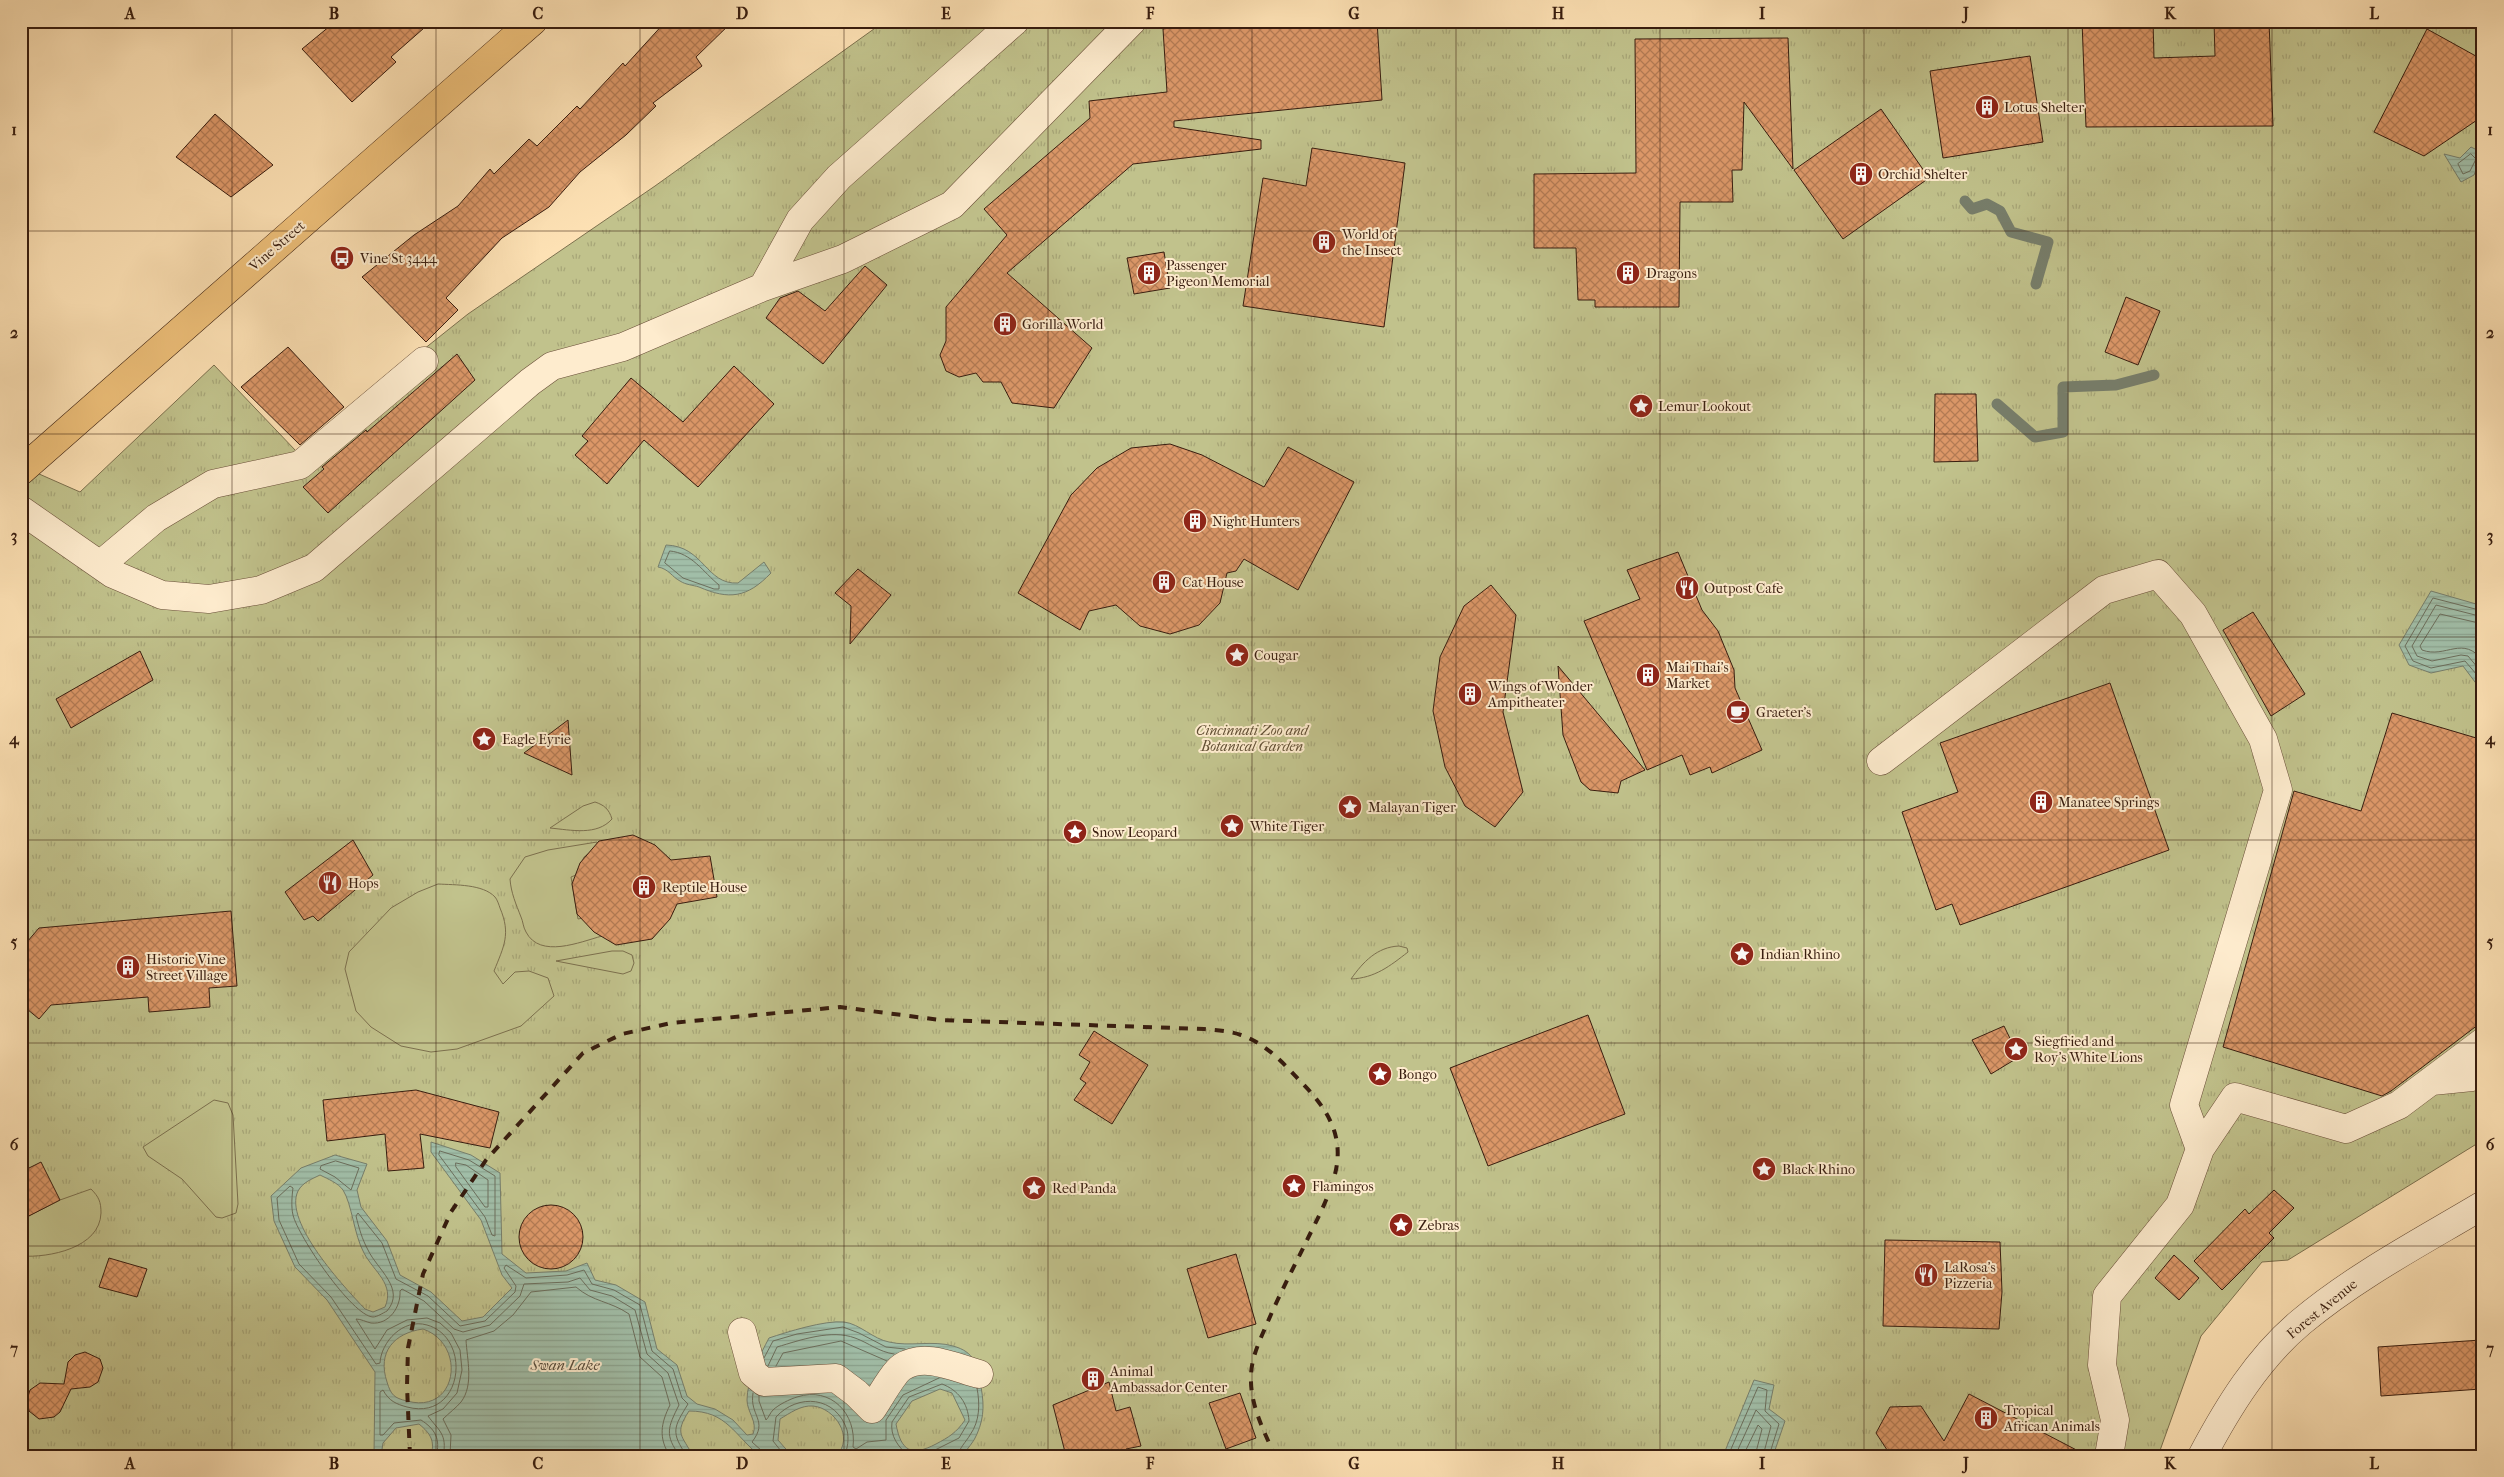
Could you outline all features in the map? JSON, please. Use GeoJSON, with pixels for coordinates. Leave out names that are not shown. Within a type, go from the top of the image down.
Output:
{"type":"FeatureCollection","features":[{"type":"Feature","properties":{"kind":"main road","name":"Vine Street"},"geometry":{"type":"LineString","coordinates":[[21,471],[533,21]]}},
{"type":"Feature","properties":{"kind":"street"},"geometry":{"type":"LineString","coordinates":[[763,287],[800,220],[839,177],[1015,21]]}},
{"type":"Feature","properties":{"kind":"street"},"geometry":{"type":"LineString","coordinates":[[21,510],[113,574],[162,595],[209,599],[261,590],[314,568],[530,382],[552,366],[623,347],[763,287],[843,260],[952,205],[1132,21]]}},
{"type":"Feature","properties":{"kind":"street"},"geometry":{"type":"LineString","coordinates":[[100,565],[156,518],[213,484],[300,465],[424,361]]}},
{"type":"Feature","properties":{"kind":"street"},"geometry":{"type":"LineString","coordinates":[[1882,761],[2104,590],[2158,574],[2193,614],[2263,739],[2278,790],[2184,1105],[2200,1149]]}},
{"type":"Feature","properties":{"kind":"street"},"geometry":{"type":"LineString","coordinates":[[2109,1456],[2115,1420],[2102,1365],[2107,1296],[2180,1205],[2200,1149],[2235,1097],[2346,1130],[2399,1106],[2483,1042]]}},
{"type":"Feature","properties":{"kind":"street"},"geometry":{"type":"LineString","coordinates":[[2430,1082],[2472,1077],[2483,1069]]}},
{"type":"Feature","properties":{"kind":"street","name":"Forest Avenue"},"geometry":{"type":"LineString","coordinates":[[2202,1456],[2226,1412],[2265,1359],[2300,1323],[2352,1283],[2483,1206]]}},
{"type":"Feature","properties":{"kind":"street"},"geometry":{"type":"LineString","coordinates":[[742,1332],[753,1373],[764,1382],[836,1378],[856,1393],[872,1409],[901,1367],[918,1362],[932,1361],[979,1374]]}},
{"type":"Feature","properties":{"kind":"green space","name":"Cincinnati Zoo and Botanical Garden"},"geometry":{"type":"Polygon","coordinates":[[[885,21],[2483,21],[2483,1140],[2288,1260],[2262,1262],[2201,1336],[2158,1456],[21,1456],[21,466],[80,492],[214,365],[296,451],[468,314],[655,186],[885,21]]]}},
{"type":"Feature","properties":{"kind":"green space"},"geometry":{"type":"Polygon","coordinates":[[[595,802],[608,810],[612,819],[606,824],[599,828],[583,831],[550,828],[583,806],[595,802]]]}},
{"type":"Feature","properties":{"kind":"green space"},"geometry":{"type":"Polygon","coordinates":[[[597,842],[598,846],[584,857],[576,875],[571,877],[578,919],[583,918],[602,936],[572,944],[550,947],[532,940],[524,928],[510,879],[525,857],[548,850],[597,842]]]}},
{"type":"Feature","properties":{"kind":"green space"},"geometry":{"type":"Polygon","coordinates":[[[438,884],[476,887],[495,897],[503,917],[506,933],[494,971],[503,984],[515,972],[529,971],[548,978],[554,996],[521,1026],[457,1049],[431,1052],[401,1046],[371,1027],[356,1011],[345,969],[349,952],[391,908],[418,892],[438,884]]]}},
{"type":"Feature","properties":{"kind":"green space"},"geometry":{"type":"Polygon","coordinates":[[[1399,946],[1407,948],[1408,952],[1395,962],[1375,974],[1351,979],[1371,956],[1384,949],[1399,946]]]}},
{"type":"Feature","properties":{"kind":"green space"},"geometry":{"type":"Polygon","coordinates":[[[612,951],[623,951],[632,955],[634,963],[631,971],[623,974],[556,961],[612,951]]]}},
{"type":"Feature","properties":{"kind":"green space"},"geometry":{"type":"Polygon","coordinates":[[[214,1100],[228,1103],[233,1115],[238,1204],[236,1213],[222,1218],[216,1217],[182,1179],[148,1156],[143,1147],[214,1100]]]}},
{"type":"Feature","properties":{"kind":"green space"},"geometry":{"type":"Polygon","coordinates":[[[91,1189],[101,1206],[98,1225],[92,1235],[83,1243],[58,1253],[21,1256],[21,1220],[60,1200],[91,1189]]]}},
{"type":"Feature","properties":{"kind":"water"},"geometry":{"type":"Polygon","coordinates":[[[2471,147],[2483,153],[2483,164],[2479,163],[2474,175],[2461,182],[2444,154],[2460,158],[2471,147]]]}},
{"type":"Feature","properties":{"kind":"water"},"geometry":{"type":"Polygon","coordinates":[[[666,545],[679,547],[689,552],[711,572],[727,582],[738,583],[764,562],[771,573],[754,588],[746,592],[729,595],[720,594],[682,582],[665,569],[658,567],[666,545]]]}},
{"type":"Feature","properties":{"kind":"water"},"geometry":{"type":"Polygon","coordinates":[[[2431,591],[2483,606],[2483,687],[2478,686],[2463,666],[2431,673],[2409,665],[2399,645],[2431,591]]]}},
{"type":"Feature","properties":{"kind":"water","name":"Swan Lake"},"geometry":{"type":"Polygon","coordinates":[[[431,1142],[471,1155],[500,1173],[502,1254],[526,1273],[566,1271],[587,1263],[595,1280],[616,1285],[645,1302],[657,1349],[677,1365],[687,1396],[697,1404],[715,1409],[733,1420],[747,1435],[753,1434],[754,1430],[747,1404],[749,1384],[769,1338],[806,1327],[844,1322],[850,1323],[877,1338],[889,1342],[945,1344],[970,1355],[976,1364],[979,1376],[983,1408],[983,1415],[976,1437],[962,1456],[887,1456],[880,1451],[864,1456],[836,1456],[844,1441],[840,1425],[829,1412],[821,1408],[809,1406],[796,1410],[780,1419],[778,1440],[792,1456],[760,1456],[721,1420],[702,1412],[689,1411],[684,1419],[681,1434],[693,1456],[431,1456],[431,1438],[427,1431],[419,1424],[396,1428],[383,1443],[381,1456],[374,1456],[375,1372],[327,1300],[295,1267],[274,1221],[271,1196],[301,1168],[335,1155],[367,1164],[357,1190],[361,1207],[387,1241],[400,1275],[431,1292],[462,1321],[483,1317],[512,1288],[502,1275],[481,1220],[431,1152],[431,1142]],[[320,1175],[305,1183],[298,1191],[296,1204],[299,1220],[318,1254],[365,1309],[373,1312],[385,1307],[387,1292],[385,1285],[364,1253],[346,1196],[338,1185],[320,1175]],[[423,1329],[413,1331],[396,1340],[390,1346],[386,1353],[384,1371],[388,1386],[399,1399],[424,1403],[437,1398],[446,1388],[451,1376],[451,1362],[446,1349],[437,1337],[423,1329]],[[940,1389],[912,1401],[896,1424],[901,1440],[908,1449],[920,1450],[936,1444],[952,1434],[965,1420],[952,1393],[940,1389]]]}},
{"type":"Feature","properties":{"kind":"water"},"geometry":{"type":"Polygon","coordinates":[[[1754,1380],[1774,1385],[1769,1409],[1785,1421],[1773,1456],[1723,1456],[1754,1380]]]}},
{"type":"Feature","properties":{"kind":"building"},"geometry":{"type":"Polygon","coordinates":[[[336,21],[432,21],[391,57],[396,62],[352,102],[302,49],[336,21]]]}},
{"type":"Feature","properties":{"kind":"building"},"geometry":{"type":"Polygon","coordinates":[[[666,21],[733,21],[696,57],[702,66],[653,103],[656,106],[626,135],[580,172],[549,207],[502,238],[446,298],[458,310],[426,342],[362,277],[414,235],[458,206],[490,169],[494,174],[529,139],[537,146],[577,106],[580,109],[623,63],[625,66],[666,21]]]}},
{"type":"Feature","properties":{"kind":"building"},"geometry":{"type":"Polygon","coordinates":[[[1217,21],[1377,21],[1382,100],[1174,121],[1174,127],[1261,140],[1261,149],[1133,164],[1007,273],[1092,348],[1054,408],[1012,403],[1001,382],[983,382],[976,373],[959,377],[946,371],[940,355],[946,341],[946,307],[1007,235],[984,209],[1090,118],[1089,101],[1167,92],[1163,29],[1217,21]]]}},
{"type":"Feature","properties":{"kind":"building"},"geometry":{"type":"Polygon","coordinates":[[[2082,21],[2153,21],[2154,58],[2215,56],[2214,21],[2269,21],[2273,126],[2086,127],[2082,21]]]}},
{"type":"Feature","properties":{"kind":"building"},"geometry":{"type":"Polygon","coordinates":[[[2427,29],[2483,60],[2483,116],[2424,156],[2374,132],[2427,29]]]}},
{"type":"Feature","properties":{"kind":"building"},"geometry":{"type":"Polygon","coordinates":[[[1788,38],[1793,169],[1744,102],[1742,170],[1732,170],[1733,202],[1680,202],[1679,307],[1595,307],[1595,300],[1578,300],[1576,248],[1534,248],[1534,174],[1636,173],[1635,39],[1788,38]]]}},
{"type":"Feature","properties":{"kind":"building","name":"Lotus Shelter"},"geometry":{"type":"Polygon","coordinates":[[[2030,56],[2043,142],[1943,158],[1930,71],[2030,56]]]}},
{"type":"Feature","properties":{"kind":"building","name":"Orchid Shelter"},"geometry":{"type":"Polygon","coordinates":[[[1881,109],[1929,178],[1843,239],[1794,170],[1881,109]]]}},
{"type":"Feature","properties":{"kind":"building"},"geometry":{"type":"Polygon","coordinates":[[[215,114],[273,165],[231,197],[176,157],[215,114]]]}},
{"type":"Feature","properties":{"kind":"building","name":"World of the Insect"},"geometry":{"type":"Polygon","coordinates":[[[1312,148],[1405,163],[1384,327],[1243,306],[1263,178],[1306,186],[1312,148]]]}},
{"type":"Feature","properties":{"kind":"building","name":"Passenger Pigeon Memorial"},"geometry":{"type":"Polygon","coordinates":[[[1164,252],[1170,288],[1134,294],[1127,258],[1164,252]]]}},
{"type":"Feature","properties":{"kind":"building"},"geometry":{"type":"Polygon","coordinates":[[[865,266],[887,285],[823,364],[766,318],[780,298],[798,291],[825,311],[865,266]]]}},
{"type":"Feature","properties":{"kind":"building"},"geometry":{"type":"Polygon","coordinates":[[[2126,297],[2160,311],[2138,365],[2105,352],[2126,297]]]}},
{"type":"Feature","properties":{"kind":"building"},"geometry":{"type":"Polygon","coordinates":[[[288,347],[344,407],[300,445],[241,387],[288,347]]]}},
{"type":"Feature","properties":{"kind":"building"},"geometry":{"type":"Polygon","coordinates":[[[457,354],[475,380],[328,513],[303,487],[324,469],[322,467],[366,430],[367,432],[457,354]]]}},
{"type":"Feature","properties":{"kind":"building"},"geometry":{"type":"Polygon","coordinates":[[[734,366],[774,404],[698,487],[644,440],[607,484],[575,455],[588,441],[582,436],[631,378],[683,422],[734,366]]]}},
{"type":"Feature","properties":{"kind":"building"},"geometry":{"type":"Polygon","coordinates":[[[1935,394],[1976,394],[1978,461],[1934,462],[1935,394]]]}},
{"type":"Feature","properties":{"kind":"building","name":"Night Hunters"},"geometry":{"type":"Polygon","coordinates":[[[1170,444],[1202,455],[1264,487],[1288,447],[1354,482],[1298,590],[1244,559],[1236,571],[1227,573],[1220,603],[1199,625],[1170,634],[1140,626],[1116,605],[1089,611],[1080,630],[1018,593],[1071,495],[1097,468],[1131,448],[1170,444]]]}},
{"type":"Feature","properties":{"kind":"building","name":"Mai Thai's Market"},"geometry":{"type":"Polygon","coordinates":[[[1678,552],[1702,610],[1718,631],[1734,670],[1735,688],[1762,750],[1712,773],[1710,767],[1690,775],[1682,755],[1647,770],[1584,621],[1640,599],[1627,570],[1678,552]]]}},
{"type":"Feature","properties":{"kind":"building"},"geometry":{"type":"Polygon","coordinates":[[[858,569],[891,595],[850,644],[851,606],[835,593],[858,569]]]}},
{"type":"Feature","properties":{"kind":"building","name":"Wings of Wonder Ampitheater"},"geometry":{"type":"Polygon","coordinates":[[[1491,585],[1516,615],[1503,712],[1523,792],[1495,827],[1465,806],[1445,767],[1433,711],[1440,657],[1464,606],[1491,585]]]}},
{"type":"Feature","properties":{"kind":"building"},"geometry":{"type":"Polygon","coordinates":[[[2253,612],[2305,694],[2271,716],[2223,630],[2253,612]]]}},
{"type":"Feature","properties":{"kind":"building"},"geometry":{"type":"Polygon","coordinates":[[[140,651],[153,680],[71,728],[56,699],[140,651]]]}},
{"type":"Feature","properties":{"kind":"building"},"geometry":{"type":"Polygon","coordinates":[[[1558,666],[1645,770],[1621,781],[1618,793],[1590,790],[1581,782],[1563,735],[1558,666]]]}},
{"type":"Feature","properties":{"kind":"building","name":"Manatee Springs"},"geometry":{"type":"Polygon","coordinates":[[[2110,683],[2169,850],[1960,925],[1952,904],[1936,910],[1902,812],[1958,792],[1940,743],[2110,683]]]}},
{"type":"Feature","properties":{"kind":"building"},"geometry":{"type":"Polygon","coordinates":[[[2392,713],[2483,740],[2483,1021],[2382,1096],[2223,1047],[2294,791],[2361,811],[2392,713]]]}},
{"type":"Feature","properties":{"kind":"building"},"geometry":{"type":"Polygon","coordinates":[[[568,720],[572,775],[524,753],[568,720]]]}},
{"type":"Feature","properties":{"kind":"building","name":"Reptile House"},"geometry":{"type":"Polygon","coordinates":[[[633,835],[655,845],[671,860],[710,856],[717,897],[677,904],[670,919],[652,939],[616,945],[594,932],[577,914],[572,884],[580,863],[599,841],[633,835]]]}},
{"type":"Feature","properties":{"kind":"building","name":"Hops"},"geometry":{"type":"Polygon","coordinates":[[[353,840],[373,875],[318,921],[313,916],[304,920],[285,892],[353,840]]]}},
{"type":"Feature","properties":{"kind":"building","name":"Historic Vine Street Village"},"geometry":{"type":"Polygon","coordinates":[[[231,911],[237,986],[209,988],[210,1007],[149,1012],[148,997],[51,1005],[39,1019],[21,1004],[21,949],[39,928],[231,911]]]}},
{"type":"Feature","properties":{"kind":"building"},"geometry":{"type":"Polygon","coordinates":[[[1588,1015],[1625,1114],[1488,1166],[1450,1068],[1588,1015]]]}},
{"type":"Feature","properties":{"kind":"building"},"geometry":{"type":"Polygon","coordinates":[[[2004,1026],[2019,1057],[1991,1074],[1972,1040],[2004,1026]]]}},
{"type":"Feature","properties":{"kind":"building"},"geometry":{"type":"Polygon","coordinates":[[[1094,1031],[1148,1065],[1112,1124],[1074,1100],[1086,1083],[1080,1079],[1090,1062],[1079,1055],[1094,1031]]]}},
{"type":"Feature","properties":{"kind":"building"},"geometry":{"type":"Polygon","coordinates":[[[416,1090],[499,1112],[490,1148],[420,1134],[424,1168],[388,1171],[385,1134],[327,1141],[323,1100],[416,1090]]]}},
{"type":"Feature","properties":{"kind":"building"},"geometry":{"type":"Polygon","coordinates":[[[41,1162],[60,1200],[21,1220],[21,1172],[41,1162]]]}},
{"type":"Feature","properties":{"kind":"building"},"geometry":{"type":"Polygon","coordinates":[[[2274,1190],[2294,1208],[2269,1233],[2274,1238],[2222,1290],[2194,1261],[2245,1209],[2249,1214],[2274,1190]]]}},
{"type":"Feature","properties":{"kind":"building"},"geometry":{"type":"Polygon","coordinates":[[[545,1205],[557,1205],[574,1214],[581,1225],[583,1237],[581,1249],[574,1260],[557,1269],[545,1269],[533,1264],[524,1255],[519,1243],[519,1231],[524,1219],[533,1210],[545,1205]]]}},
{"type":"Feature","properties":{"kind":"building","name":"LaRosa's Pizzeria"},"geometry":{"type":"Polygon","coordinates":[[[1885,1240],[2000,1242],[2002,1292],[1999,1329],[1883,1326],[1885,1240]]]}},
{"type":"Feature","properties":{"kind":"building"},"geometry":{"type":"Polygon","coordinates":[[[1236,1254],[1256,1324],[1208,1338],[1187,1269],[1236,1254]]]}},
{"type":"Feature","properties":{"kind":"building"},"geometry":{"type":"Polygon","coordinates":[[[2174,1255],[2199,1278],[2179,1300],[2155,1278],[2174,1255]]]}},
{"type":"Feature","properties":{"kind":"building"},"geometry":{"type":"Polygon","coordinates":[[[109,1258],[147,1269],[137,1297],[99,1287],[109,1258]]]}},
{"type":"Feature","properties":{"kind":"building"},"geometry":{"type":"Polygon","coordinates":[[[2481,1340],[2481,1389],[2381,1396],[2378,1347],[2481,1340]]]}},
{"type":"Feature","properties":{"kind":"building"},"geometry":{"type":"Polygon","coordinates":[[[85,1352],[100,1359],[103,1368],[98,1382],[90,1387],[71,1389],[60,1412],[54,1417],[39,1419],[29,1411],[27,1400],[30,1390],[40,1383],[64,1384],[68,1362],[75,1355],[85,1352]]]}},
{"type":"Feature","properties":{"kind":"building","name":"Animal Ambassador Center"},"geometry":{"type":"Polygon","coordinates":[[[1109,1382],[1116,1411],[1130,1407],[1141,1446],[1126,1449],[1128,1456],[1066,1456],[1053,1405],[1109,1382]]]}},
{"type":"Feature","properties":{"kind":"building"},"geometry":{"type":"Polygon","coordinates":[[[1240,1393],[1256,1438],[1226,1449],[1209,1403],[1240,1393]]]}},
{"type":"Feature","properties":{"kind":"building","name":"Tropical African Animals"},"geometry":{"type":"Polygon","coordinates":[[[1969,1394],[2088,1456],[1891,1456],[1876,1433],[1890,1407],[1921,1406],[1944,1441],[1969,1394]]]}},
{"type":"Feature","properties":{"kind":"waterway"},"geometry":{"type":"LineString","coordinates":[[1965,201],[1972,209],[1987,204],[2000,211],[2011,232],[2048,242],[2036,284]]}},
{"type":"Feature","properties":{"kind":"waterway"},"geometry":{"type":"LineString","coordinates":[[1997,404],[2035,437],[2063,432],[2063,387],[2116,385],[2154,375]]}},
{"type":"Feature","properties":{"kind":"railway"},"geometry":{"type":"LineString","coordinates":[[410,1456],[407,1386],[408,1348],[423,1274],[451,1212],[486,1160],[583,1053],[622,1034],[671,1023],[840,1007],[940,1020],[1223,1031],[1241,1035],[1267,1049],[1303,1084],[1320,1103],[1331,1122],[1336,1139],[1338,1157],[1329,1193],[1271,1314],[1252,1364],[1251,1387],[1255,1408],[1275,1456]]}},
{"type":"Feature","properties":{"kind":"place","name":"Lotus Shelter"},"geometry":{"type":"Point","coordinates":[1987,107]}},
{"type":"Feature","properties":{"kind":"place","name":"Orchid Shelter"},"geometry":{"type":"Point","coordinates":[1861,174]}},
{"type":"Feature","properties":{"kind":"place","name":"World of the Insect"},"geometry":{"type":"Point","coordinates":[1324,242]}},
{"type":"Feature","properties":{"kind":"place","name":"Vine St 3444"},"geometry":{"type":"Point","coordinates":[342,258]}},
{"type":"Feature","properties":{"kind":"place","name":"Passenger Pigeon Memorial"},"geometry":{"type":"Point","coordinates":[1149,273]}},
{"type":"Feature","properties":{"kind":"place","name":"Dragons"},"geometry":{"type":"Point","coordinates":[1628,273]}},
{"type":"Feature","properties":{"kind":"place","name":"Gorilla World"},"geometry":{"type":"Point","coordinates":[1005,324]}},
{"type":"Feature","properties":{"kind":"place","name":"Lemur Lookout"},"geometry":{"type":"Point","coordinates":[1641,406]}},
{"type":"Feature","properties":{"kind":"place","name":"Night Hunters"},"geometry":{"type":"Point","coordinates":[1195,521]}},
{"type":"Feature","properties":{"kind":"place","name":"Cat House"},"geometry":{"type":"Point","coordinates":[1164,582]}},
{"type":"Feature","properties":{"kind":"place","name":"Outpost Cafe"},"geometry":{"type":"Point","coordinates":[1687,588]}},
{"type":"Feature","properties":{"kind":"place","name":"Cougar"},"geometry":{"type":"Point","coordinates":[1237,655]}},
{"type":"Feature","properties":{"kind":"place","name":"Mai Thai's Market"},"geometry":{"type":"Point","coordinates":[1648,675]}},
{"type":"Feature","properties":{"kind":"place","name":"Wings of Wonder Ampitheater"},"geometry":{"type":"Point","coordinates":[1470,694]}},
{"type":"Feature","properties":{"kind":"place","name":"Graeter's"},"geometry":{"type":"Point","coordinates":[1738,712]}},
{"type":"Feature","properties":{"kind":"place","name":"Eagle Eyrie"},"geometry":{"type":"Point","coordinates":[484,739]}},
{"type":"Feature","properties":{"kind":"place","name":"Manatee Springs"},"geometry":{"type":"Point","coordinates":[2041,802]}},
{"type":"Feature","properties":{"kind":"place","name":"Malayan Tiger"},"geometry":{"type":"Point","coordinates":[1350,807]}},
{"type":"Feature","properties":{"kind":"place","name":"White Tiger"},"geometry":{"type":"Point","coordinates":[1232,826]}},
{"type":"Feature","properties":{"kind":"place","name":"Snow Leopard"},"geometry":{"type":"Point","coordinates":[1075,832]}},
{"type":"Feature","properties":{"kind":"place","name":"Hops"},"geometry":{"type":"Point","coordinates":[330,883]}},
{"type":"Feature","properties":{"kind":"place","name":"Reptile House"},"geometry":{"type":"Point","coordinates":[644,887]}},
{"type":"Feature","properties":{"kind":"place","name":"Indian Rhino"},"geometry":{"type":"Point","coordinates":[1742,954]}},
{"type":"Feature","properties":{"kind":"place","name":"Historic Vine Street Village"},"geometry":{"type":"Point","coordinates":[128,967]}},
{"type":"Feature","properties":{"kind":"place","name":"Siegfried and Roy's White Lions"},"geometry":{"type":"Point","coordinates":[2016,1049]}},
{"type":"Feature","properties":{"kind":"place","name":"Bongo"},"geometry":{"type":"Point","coordinates":[1380,1074]}},
{"type":"Feature","properties":{"kind":"place","name":"Black Rhino"},"geometry":{"type":"Point","coordinates":[1764,1169]}},
{"type":"Feature","properties":{"kind":"place","name":"Flamingos"},"geometry":{"type":"Point","coordinates":[1294,1186]}},
{"type":"Feature","properties":{"kind":"place","name":"Red Panda"},"geometry":{"type":"Point","coordinates":[1034,1188]}},
{"type":"Feature","properties":{"kind":"place","name":"Zebras"},"geometry":{"type":"Point","coordinates":[1401,1225]}},
{"type":"Feature","properties":{"kind":"place","name":"LaRosa's Pizzeria"},"geometry":{"type":"Point","coordinates":[1926,1275]}},
{"type":"Feature","properties":{"kind":"place","name":"Animal Ambassador Center"},"geometry":{"type":"Point","coordinates":[1093,1379]}},
{"type":"Feature","properties":{"kind":"place","name":"Tropical African Animals"},"geometry":{"type":"Point","coordinates":[1986,1418]}}]}
